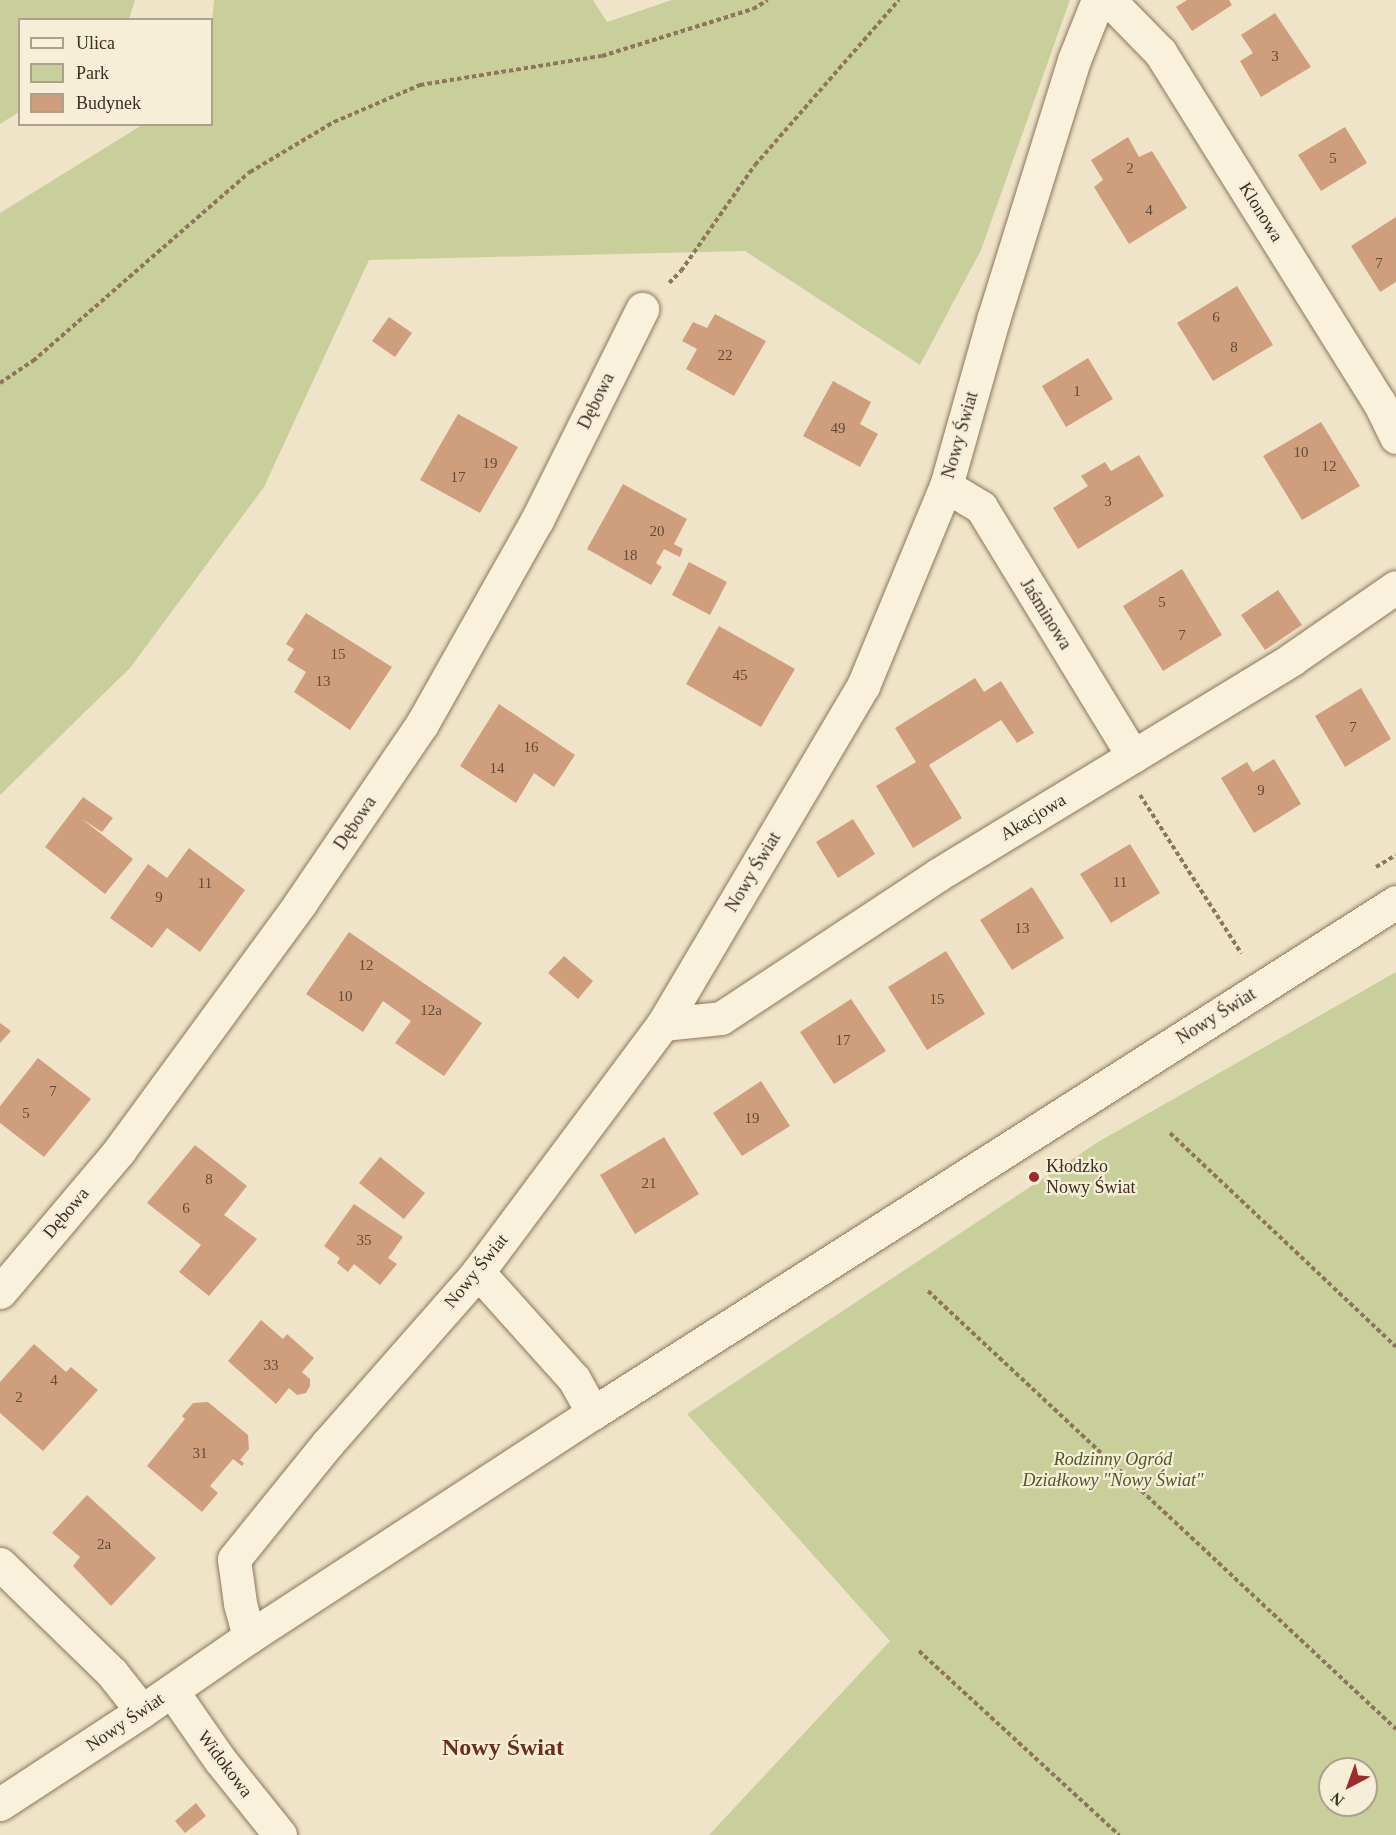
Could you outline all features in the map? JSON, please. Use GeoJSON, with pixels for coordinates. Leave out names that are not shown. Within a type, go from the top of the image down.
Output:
{"type":"FeatureCollection","features":[{"type":"Feature","properties":{"kind":"street","name":"Nowy Świat"},"geometry":{"type":"LineString","coordinates":[[249,1637],[240,1603],[234,1559],[328,1443],[478,1272],[663,1024],[863,686],[946,486],[993,320],[1074,60],[1098,0]]}},
{"type":"Feature","properties":{"kind":"street","name":"Klonowa"},"geometry":{"type":"LineString","coordinates":[[1109,0],[1160,52],[1379,402],[1396,437]]}},
{"type":"Feature","properties":{"kind":"street","name":"Dębowa"},"geometry":{"type":"LineString","coordinates":[[0,1292],[119,1151],[301,902],[422,724],[537,520],[642,309]]}},
{"type":"Feature","properties":{"kind":"street","name":"Jaśminowa"},"geometry":{"type":"LineString","coordinates":[[946,486],[981,507],[1126,760]]}},
{"type":"Feature","properties":{"kind":"street","name":"Akacjowa"},"geometry":{"type":"LineString","coordinates":[[663,1024],[722,1018],[939,873],[1292,659],[1396,587]]}},
{"type":"Feature","properties":{"kind":"street","name":"Nowy Świat"},"geometry":{"type":"LineString","coordinates":[[0,1804],[172,1691],[249,1637],[593,1413],[1396,902]]}},
{"type":"Feature","properties":{"kind":"street"},"geometry":{"type":"LineString","coordinates":[[478,1272],[574,1379],[593,1413]]}},
{"type":"Feature","properties":{"kind":"street"},"geometry":{"type":"LineString","coordinates":[[0,1564],[111,1673],[142,1711]]}},
{"type":"Feature","properties":{"kind":"street","name":"Widokowa"},"geometry":{"type":"LineString","coordinates":[[172,1691],[220,1760],[280,1835]]}},
{"type":"Feature","properties":{"kind":"path"},"geometry":{"type":"LineString","coordinates":[[1,381],[33,361],[250,172],[334,122],[420,85],[602,57],[753,9],[768,0]]}},
{"type":"Feature","properties":{"kind":"path"},"geometry":{"type":"LineString","coordinates":[[642,309],[681,271],[755,165],[899,0]]}},
{"type":"Feature","properties":{"kind":"path"},"geometry":{"type":"LineString","coordinates":[[1126,760],[1241,953]]}},
{"type":"Feature","properties":{"kind":"path"},"geometry":{"type":"LineString","coordinates":[[1170,1133],[1396,1347]]}},
{"type":"Feature","properties":{"kind":"path"},"geometry":{"type":"LineString","coordinates":[[928,1291],[1396,1729]]}},
{"type":"Feature","properties":{"kind":"path"},"geometry":{"type":"LineString","coordinates":[[919,1651],[1119,1835]]}},
{"type":"Feature","properties":{"kind":"green space"},"geometry":{"type":"Polygon","coordinates":[[[0,0],[135,0],[129,18],[18,18],[18,113],[0,124],[0,0]]]}},
{"type":"Feature","properties":{"kind":"green space"},"geometry":{"type":"Polygon","coordinates":[[[214,0],[593,0],[607,22],[672,0],[1070,0],[981,250],[920,365],[745,251],[369,260],[264,487],[130,668],[0,795],[0,213],[140,126],[213,126],[214,0]]]}},
{"type":"Feature","properties":{"kind":"green space","name":"Rodzinny Ogród Działkowy \"Nowy Świat\""},"geometry":{"type":"Polygon","coordinates":[[[1396,972],[1396,1835],[709,1835],[890,1641],[687,1414],[1098,1142],[1396,972]]]}},
{"type":"Feature","properties":{"kind":"building"},"geometry":{"type":"Polygon","coordinates":[[[1187,0],[1229,0],[1232,5],[1192,31],[1176,7],[1187,0]]]}},
{"type":"Feature","properties":{"kind":"building"},"geometry":{"type":"Polygon","coordinates":[[[1275,13],[1311,67],[1261,97],[1240,61],[1253,53],[1241,35],[1275,13]]]}},
{"type":"Feature","properties":{"kind":"building"},"geometry":{"type":"Polygon","coordinates":[[[1345,127],[1367,163],[1321,191],[1298,155],[1345,127]]]}},
{"type":"Feature","properties":{"kind":"building"},"geometry":{"type":"Polygon","coordinates":[[[1128,137],[1139,157],[1152,151],[1187,208],[1129,244],[1094,187],[1103,180],[1091,160],[1128,137]]]}},
{"type":"Feature","properties":{"kind":"building"},"geometry":{"type":"Polygon","coordinates":[[[1396,217],[1396,282],[1380,292],[1351,246],[1396,217]]]}},
{"type":"Feature","properties":{"kind":"building"},"geometry":{"type":"Polygon","coordinates":[[[1237,286],[1273,345],[1213,381],[1177,323],[1237,286]]]}},
{"type":"Feature","properties":{"kind":"building"},"geometry":{"type":"Polygon","coordinates":[[[715,314],[766,341],[734,396],[686,369],[697,349],[682,341],[693,322],[707,328],[715,314]]]}},
{"type":"Feature","properties":{"kind":"building"},"geometry":{"type":"Polygon","coordinates":[[[389,317],[412,333],[395,357],[372,341],[389,317]]]}},
{"type":"Feature","properties":{"kind":"building"},"geometry":{"type":"Polygon","coordinates":[[[1088,358],[1113,399],[1066,427],[1042,386],[1088,358]]]}},
{"type":"Feature","properties":{"kind":"building"},"geometry":{"type":"Polygon","coordinates":[[[833,381],[871,402],[860,424],[878,434],[860,467],[803,436],[833,381]]]}},
{"type":"Feature","properties":{"kind":"building"},"geometry":{"type":"Polygon","coordinates":[[[458,414],[518,447],[480,513],[420,480],[458,414]]]}},
{"type":"Feature","properties":{"kind":"building"},"geometry":{"type":"Polygon","coordinates":[[[1321,422],[1360,486],[1302,520],[1263,456],[1321,422]]]}},
{"type":"Feature","properties":{"kind":"building"},"geometry":{"type":"Polygon","coordinates":[[[1139,455],[1164,496],[1078,549],[1053,508],[1088,486],[1081,476],[1105,462],[1111,471],[1139,455]]]}},
{"type":"Feature","properties":{"kind":"building"},"geometry":{"type":"Polygon","coordinates":[[[623,484],[687,519],[674,544],[683,549],[680,557],[664,549],[656,563],[662,567],[651,585],[587,549],[623,484]]]}},
{"type":"Feature","properties":{"kind":"building"},"geometry":{"type":"Polygon","coordinates":[[[689,562],[727,582],[710,615],[672,595],[689,562]]]}},
{"type":"Feature","properties":{"kind":"building"},"geometry":{"type":"Polygon","coordinates":[[[1182,569],[1222,635],[1163,671],[1123,606],[1182,569]]]}},
{"type":"Feature","properties":{"kind":"building"},"geometry":{"type":"Polygon","coordinates":[[[1278,590],[1302,625],[1265,650],[1241,615],[1278,590]]]}},
{"type":"Feature","properties":{"kind":"building"},"geometry":{"type":"Polygon","coordinates":[[[306,613],[392,667],[350,730],[294,692],[306,672],[287,660],[294,649],[286,644],[306,613]]]}},
{"type":"Feature","properties":{"kind":"building"},"geometry":{"type":"Polygon","coordinates":[[[719,626],[795,669],[761,727],[686,684],[719,626]]]}},
{"type":"Feature","properties":{"kind":"building"},"geometry":{"type":"Polygon","coordinates":[[[975,678],[984,692],[1001,681],[1034,733],[1017,743],[1001,720],[929,765],[962,818],[913,848],[876,786],[916,762],[895,728],[975,678]]]}},
{"type":"Feature","properties":{"kind":"building"},"geometry":{"type":"Polygon","coordinates":[[[1361,688],[1391,739],[1345,767],[1315,716],[1361,688]]]}},
{"type":"Feature","properties":{"kind":"building"},"geometry":{"type":"Polygon","coordinates":[[[499,704],[575,755],[554,787],[534,773],[516,803],[460,766],[499,704]]]}},
{"type":"Feature","properties":{"kind":"building"},"geometry":{"type":"Polygon","coordinates":[[[1274,759],[1301,804],[1254,833],[1221,778],[1247,762],[1253,772],[1274,759]]]}},
{"type":"Feature","properties":{"kind":"building"},"geometry":{"type":"Polygon","coordinates":[[[83,797],[113,818],[102,832],[82,819],[133,859],[105,894],[45,847],[83,797]]]}},
{"type":"Feature","properties":{"kind":"building"},"geometry":{"type":"Polygon","coordinates":[[[853,819],[875,854],[838,878],[816,842],[853,819]]]}},
{"type":"Feature","properties":{"kind":"building"},"geometry":{"type":"Polygon","coordinates":[[[1130,844],[1160,893],[1111,923],[1080,874],[1130,844]]]}},
{"type":"Feature","properties":{"kind":"building"},"geometry":{"type":"Polygon","coordinates":[[[189,848],[245,890],[200,952],[167,928],[152,948],[110,918],[148,864],[167,878],[189,848]]]}},
{"type":"Feature","properties":{"kind":"building"},"geometry":{"type":"Polygon","coordinates":[[[1032,887],[1064,938],[1012,970],[980,920],[1032,887]]]}},
{"type":"Feature","properties":{"kind":"building"},"geometry":{"type":"Polygon","coordinates":[[[349,932],[482,1023],[444,1076],[395,1043],[411,1021],[383,1001],[363,1032],[306,994],[349,932]]]}},
{"type":"Feature","properties":{"kind":"building"},"geometry":{"type":"Polygon","coordinates":[[[946,951],[985,1014],[927,1050],[888,987],[946,951]]]}},
{"type":"Feature","properties":{"kind":"building"},"geometry":{"type":"Polygon","coordinates":[[[564,956],[593,981],[578,999],[548,973],[564,956]]]}},
{"type":"Feature","properties":{"kind":"building"},"geometry":{"type":"Polygon","coordinates":[[[851,999],[886,1051],[834,1084],[800,1032],[851,999]]]}},
{"type":"Feature","properties":{"kind":"building"},"geometry":{"type":"Polygon","coordinates":[[[0,1023],[11,1031],[0,1043],[0,1023]]]}},
{"type":"Feature","properties":{"kind":"building"},"geometry":{"type":"Polygon","coordinates":[[[38,1058],[91,1099],[44,1157],[0,1123],[0,1106],[38,1058]]]}},
{"type":"Feature","properties":{"kind":"building"},"geometry":{"type":"Polygon","coordinates":[[[761,1081],[790,1126],[742,1156],[713,1113],[761,1081]]]}},
{"type":"Feature","properties":{"kind":"building"},"geometry":{"type":"Polygon","coordinates":[[[664,1137],[699,1194],[635,1234],[600,1175],[664,1137]]]}},
{"type":"Feature","properties":{"kind":"building"},"geometry":{"type":"Polygon","coordinates":[[[195,1145],[247,1186],[224,1215],[257,1239],[209,1296],[179,1272],[201,1245],[147,1203],[195,1145]]]}},
{"type":"Feature","properties":{"kind":"building"},"geometry":{"type":"Polygon","coordinates":[[[380,1157],[425,1193],[404,1219],[359,1183],[380,1157]]]}},
{"type":"Feature","properties":{"kind":"building"},"geometry":{"type":"Polygon","coordinates":[[[354,1204],[403,1237],[388,1258],[397,1264],[380,1285],[354,1264],[348,1272],[337,1263],[340,1258],[324,1246],[354,1204]]]}},
{"type":"Feature","properties":{"kind":"building"},"geometry":{"type":"Polygon","coordinates":[[[261,1320],[283,1339],[287,1334],[314,1358],[302,1372],[310,1379],[310,1386],[306,1393],[297,1395],[289,1388],[276,1404],[228,1361],[261,1320]]]}},
{"type":"Feature","properties":{"kind":"building"},"geometry":{"type":"Polygon","coordinates":[[[34,1344],[66,1372],[71,1367],[98,1390],[43,1451],[0,1413],[0,1382],[34,1344]]]}},
{"type":"Feature","properties":{"kind":"building"},"geometry":{"type":"Polygon","coordinates":[[[208,1402],[248,1435],[249,1449],[240,1460],[244,1463],[242,1466],[233,1459],[210,1486],[218,1493],[202,1512],[147,1466],[185,1419],[182,1416],[193,1403],[208,1402]]]}},
{"type":"Feature","properties":{"kind":"building"},"geometry":{"type":"Polygon","coordinates":[[[87,1495],[156,1558],[111,1606],[73,1566],[80,1557],[52,1533],[87,1495]]]}},
{"type":"Feature","properties":{"kind":"building"},"geometry":{"type":"Polygon","coordinates":[[[196,1803],[206,1816],[185,1833],[175,1821],[196,1803]]]}},
{"type":"Feature","properties":{"kind":"place","name":"Kłodzko Nowy Świat"},"geometry":{"type":"Point","coordinates":[1034,1177]}},
{"type":"Feature","properties":{"kind":"district","name":"Nowy Świat"},"geometry":{"type":"Point","coordinates":[503,1748]}}]}
